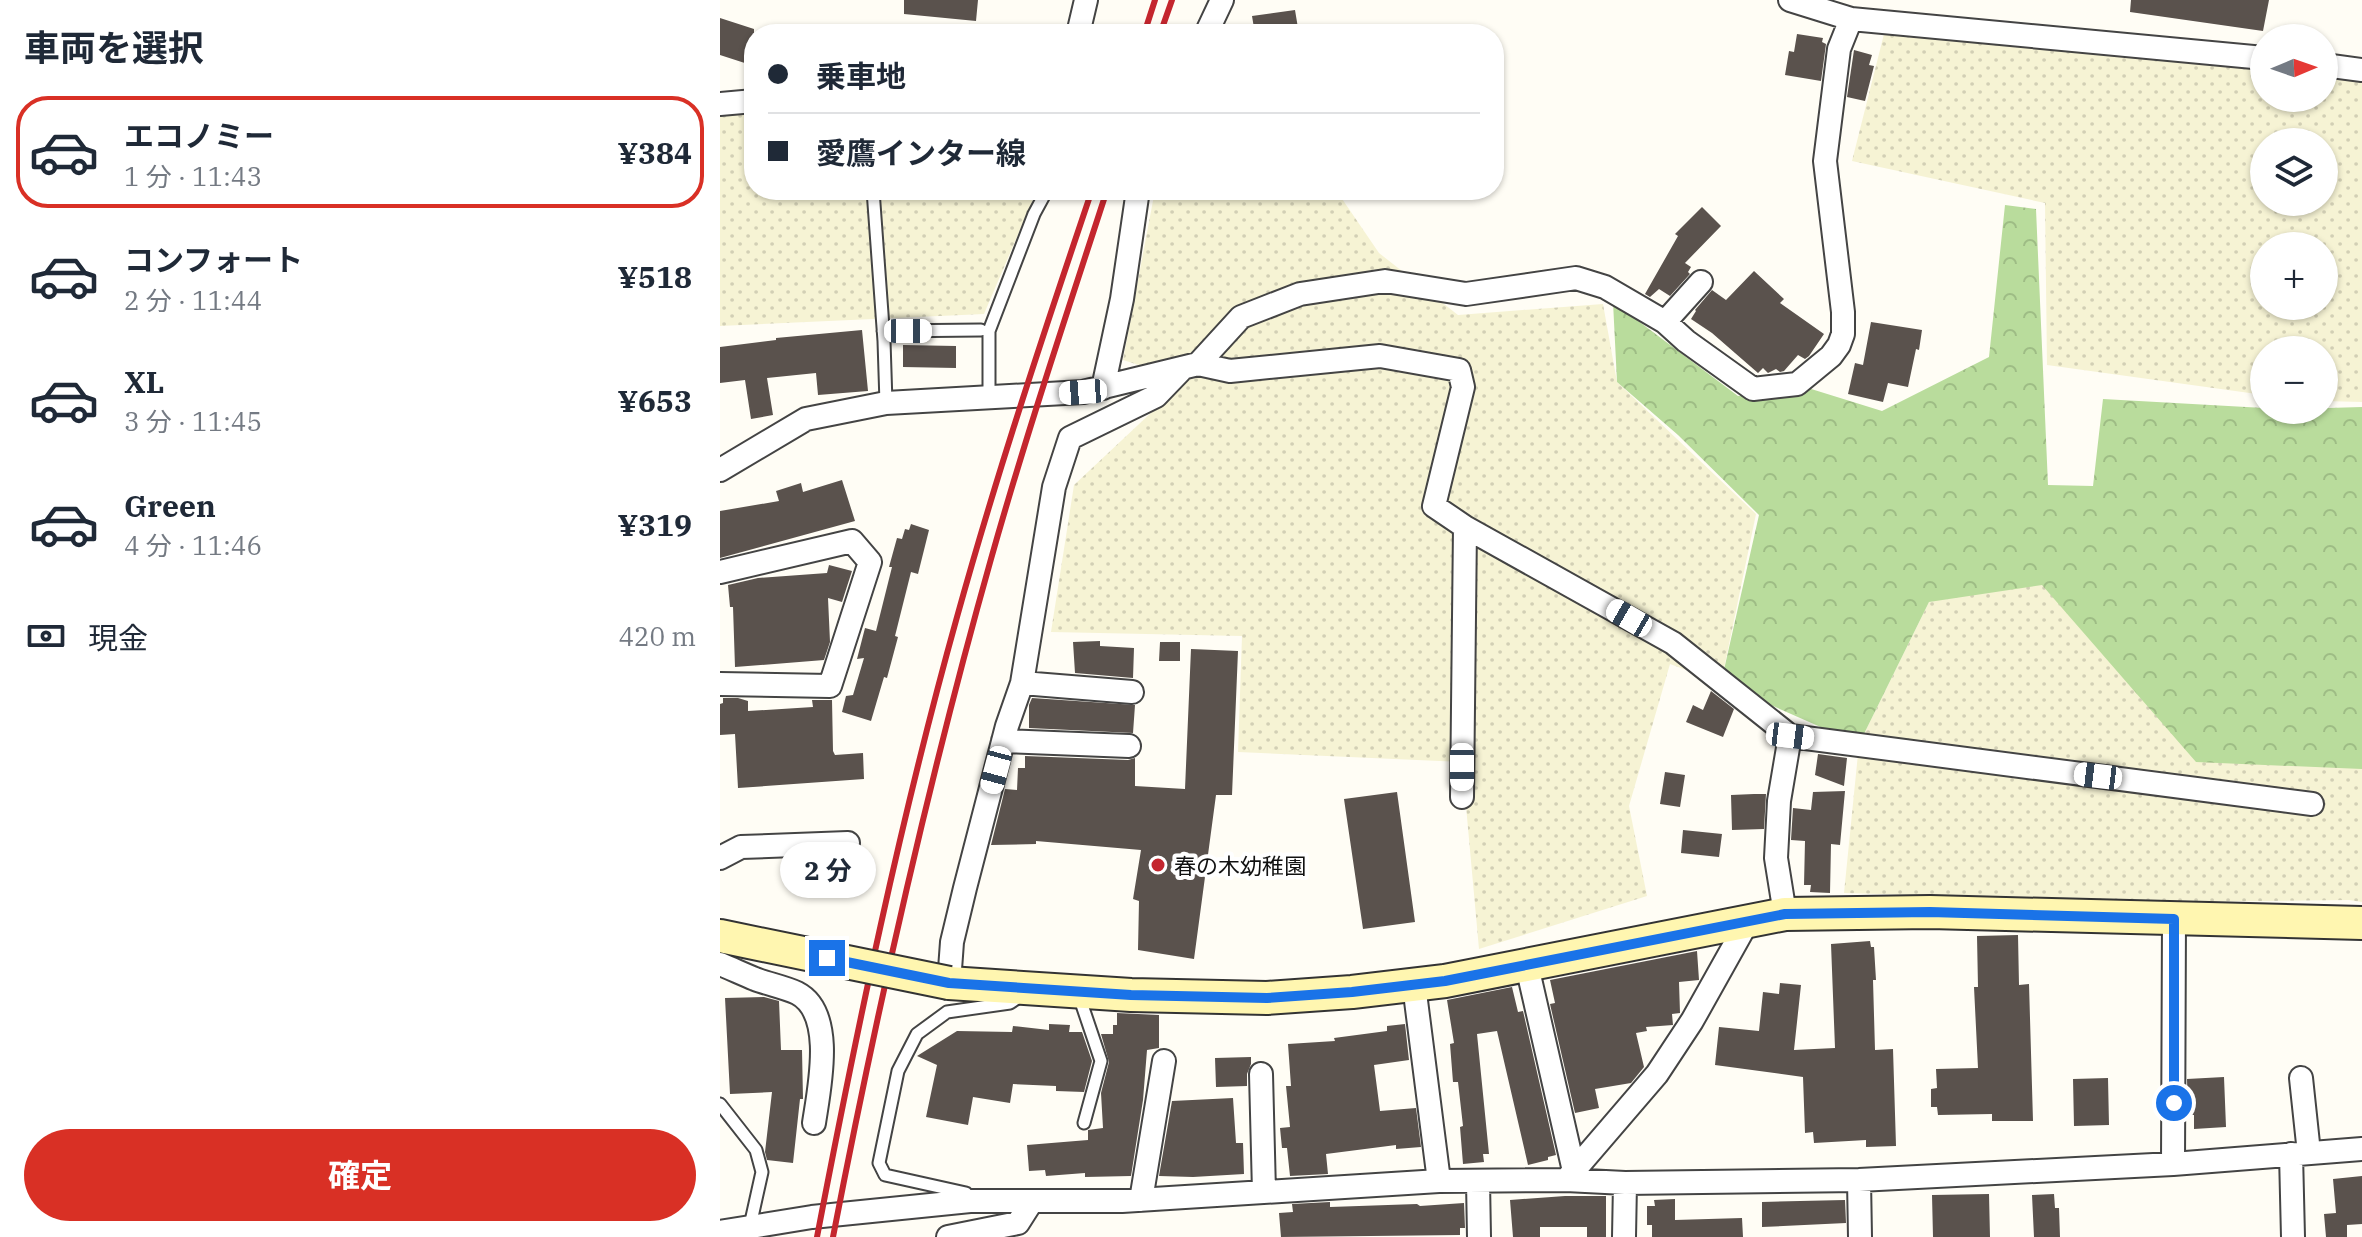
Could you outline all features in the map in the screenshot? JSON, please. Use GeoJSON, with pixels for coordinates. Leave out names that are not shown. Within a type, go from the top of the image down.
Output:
{"type":"FeatureCollection","features":[{"type":"Feature","properties":{"kind":"main road"},"geometry":{"type":"LineString","coordinates":[[720,936],[949,983],[1131,995],[1267,998],[1414,985],[1527,966],[1785,914],[1930,912],[2362,923]]}},
{"type":"Feature","properties":{"kind":"street"},"geometry":{"type":"LineString","coordinates":[[1080,24],[1086,0]]}},
{"type":"Feature","properties":{"kind":"street"},"geometry":{"type":"LineString","coordinates":[[1211,24],[1222,0]]}},
{"type":"Feature","properties":{"kind":"street"},"geometry":{"type":"LineString","coordinates":[[1790,0],[1851,19],[2250,57]]}},
{"type":"Feature","properties":{"kind":"street"},"geometry":{"type":"LineString","coordinates":[[949,983],[952,942],[1003,741],[1022,683],[1054,487],[1070,438],[1156,396],[1241,317],[1300,294],[1385,281],[1466,294],[1576,278],[1605,287],[1665,322],[1753,389],[1797,384],[1831,356],[1843,334],[1825,161],[1839,49],[1851,19]]}},
{"type":"Feature","properties":{"kind":"street"},"geometry":{"type":"LineString","coordinates":[[2338,67],[2362,70]]}},
{"type":"Feature","properties":{"kind":"street"},"geometry":{"type":"LineString","coordinates":[[720,104],[744,102]]}},
{"type":"Feature","properties":{"kind":"street"},"geometry":{"type":"LineString","coordinates":[[1103,388],[1122,299],[1137,200]]}},
{"type":"Feature","properties":{"kind":"street"},"geometry":{"type":"LineString","coordinates":[[1665,322],[1701,282]]}},
{"type":"Feature","properties":{"kind":"street"},"geometry":{"type":"LineString","coordinates":[[720,470],[806,419],[886,403],[1083,392],[1190,366],[1230,371],[1380,356],[1459,370],[1463,387],[1434,506],[1465,527],[1673,643],[1790,736],[2312,804]]}},
{"type":"Feature","properties":{"kind":"street"},"geometry":{"type":"LineString","coordinates":[[1462,797],[1465,527]]}},
{"type":"Feature","properties":{"kind":"street"},"geometry":{"type":"LineString","coordinates":[[720,572],[852,541],[870,562],[830,686],[720,684]]}},
{"type":"Feature","properties":{"kind":"street"},"geometry":{"type":"LineString","coordinates":[[1022,683],[1132,692]]}},
{"type":"Feature","properties":{"kind":"street"},"geometry":{"type":"LineString","coordinates":[[1785,914],[1776,858],[1779,801],[1790,736]]}},
{"type":"Feature","properties":{"kind":"street"},"geometry":{"type":"LineString","coordinates":[[1003,741],[1129,746]]}},
{"type":"Feature","properties":{"kind":"street"},"geometry":{"type":"LineString","coordinates":[[720,858],[741,847],[848,843]]}},
{"type":"Feature","properties":{"kind":"street"},"geometry":{"type":"LineString","coordinates":[[2173,1164],[2174,919]]}},
{"type":"Feature","properties":{"kind":"street"},"geometry":{"type":"LineString","coordinates":[[1570,1176],[1657,1074],[1692,1021],[1748,921]]}},
{"type":"Feature","properties":{"kind":"street"},"geometry":{"type":"LineString","coordinates":[[720,964],[800,994],[815,1013],[822,1035],[822,1065],[814,1123]]}},
{"type":"Feature","properties":{"kind":"street"},"geometry":{"type":"LineString","coordinates":[[1527,966],[1570,1176]]}},
{"type":"Feature","properties":{"kind":"street"},"geometry":{"type":"LineString","coordinates":[[1414,985],[1439,1181]]}},
{"type":"Feature","properties":{"kind":"street"},"geometry":{"type":"LineString","coordinates":[[1141,1200],[1164,1061]]}},
{"type":"Feature","properties":{"kind":"street"},"geometry":{"type":"LineString","coordinates":[[1261,1074],[1264,1192]]}},
{"type":"Feature","properties":{"kind":"street"},"geometry":{"type":"LineString","coordinates":[[2293,1237],[2300,1154],[2301,1078]]}},
{"type":"Feature","properties":{"kind":"street"},"geometry":{"type":"LineString","coordinates":[[720,1232],[812,1217],[970,1201],[1141,1200],[1570,1176],[1625,1183],[1859,1180],[2173,1164],[2362,1149]]}},
{"type":"Feature","properties":{"kind":"street"},"geometry":{"type":"LineString","coordinates":[[1859,1180],[1860,1237]]}},
{"type":"Feature","properties":{"kind":"street"},"geometry":{"type":"LineString","coordinates":[[1478,1181],[1479,1237]]}},
{"type":"Feature","properties":{"kind":"street"},"geometry":{"type":"LineString","coordinates":[[1624,1237],[1625,1183]]}},
{"type":"Feature","properties":{"kind":"street"},"geometry":{"type":"LineString","coordinates":[[948,1237],[1018,1223],[1032,1201]]}},
{"type":"Feature","properties":{"kind":"lane"},"geometry":{"type":"LineString","coordinates":[[874,200],[886,403]]}},
{"type":"Feature","properties":{"kind":"lane"},"geometry":{"type":"LineString","coordinates":[[989,397],[989,331],[1042,200]]}},
{"type":"Feature","properties":{"kind":"lane"},"geometry":{"type":"LineString","coordinates":[[883,331],[981,330]]}},
{"type":"Feature","properties":{"kind":"lane"},"geometry":{"type":"LineString","coordinates":[[970,1201],[966,1193],[885,1175],[879,1163],[898,1071],[917,1034],[947,1012],[1010,1003],[1033,989]]}},
{"type":"Feature","properties":{"kind":"lane"},"geometry":{"type":"LineString","coordinates":[[1078,992],[1101,1061],[1084,1123]]}},
{"type":"Feature","properties":{"kind":"lane"},"geometry":{"type":"LineString","coordinates":[[720,1104],[756,1150],[762,1172],[750,1226]]}},
{"type":"Feature","properties":{"kind":"shaded area"},"geometry":{"type":"Polygon","coordinates":[[[1884,34],[2250,64],[2250,112],[2338,112],[2338,65],[2362,57],[2362,402],[2338,401],[2338,336],[2250,336],[2250,393],[2047,365],[2045,203],[1852,161],[1884,34]]]}},
{"type":"Feature","properties":{"kind":"shaded area"},"geometry":{"type":"Polygon","coordinates":[[[744,112],[744,200],[1033,200],[984,314],[720,326],[720,116],[744,112]]]}},
{"type":"Feature","properties":{"kind":"shaded area"},"geometry":{"type":"Polygon","coordinates":[[[1153,200],[1343,200],[1379,253],[1458,315],[1603,304],[1617,382],[1756,514],[1721,683],[1670,664],[1629,806],[1647,896],[1479,949],[1462,762],[1238,752],[1242,636],[1051,632],[1074,485],[1186,380],[1123,360],[1153,200]]]}},
{"type":"Feature","properties":{"kind":"shaded area"},"geometry":{"type":"Polygon","coordinates":[[[2042,574],[2362,768],[2362,902],[2174,902],[1844,893],[1859,744],[1929,602],[2042,574]]]}},
{"type":"Feature","properties":{"kind":"green space"},"geometry":{"type":"Polygon","coordinates":[[[2005,205],[2036,209],[2048,485],[2093,486],[2103,399],[2250,407],[2250,424],[2338,424],[2338,408],[2362,407],[2362,769],[2196,762],[2042,585],[1929,602],[1859,744],[1721,683],[1759,515],[1678,435],[1617,382],[1613,302],[1738,396],[1808,388],[1882,411],[1989,357],[2005,205]]]}},
{"type":"Feature","properties":{"kind":"building"},"geometry":{"type":"Polygon","coordinates":[[[904,0],[978,0],[976,21],[904,14],[904,0]]]}},
{"type":"Feature","properties":{"kind":"building"},"geometry":{"type":"Polygon","coordinates":[[[2131,0],[2269,0],[2264,24],[2250,24],[2250,29],[2130,12],[2131,0]]]}},
{"type":"Feature","properties":{"kind":"building"},"geometry":{"type":"Polygon","coordinates":[[[1295,10],[1297,24],[1253,24],[1252,16],[1295,10]]]}},
{"type":"Feature","properties":{"kind":"building"},"geometry":{"type":"Polygon","coordinates":[[[720,18],[744,26],[744,63],[720,55],[720,18]]]}},
{"type":"Feature","properties":{"kind":"building"},"geometry":{"type":"Polygon","coordinates":[[[1797,34],[1823,38],[1822,42],[1826,44],[1821,81],[1785,75],[1789,51],[1794,52],[1797,34]]]}},
{"type":"Feature","properties":{"kind":"building"},"geometry":{"type":"Polygon","coordinates":[[[1854,50],[1872,55],[1869,65],[1874,66],[1865,101],[1847,97],[1854,50]]]}},
{"type":"Feature","properties":{"kind":"building"},"geometry":{"type":"Polygon","coordinates":[[[1702,207],[1721,226],[1685,263],[1691,267],[1690,274],[1670,296],[1659,289],[1650,297],[1645,294],[1678,236],[1675,234],[1702,207]]]}},
{"type":"Feature","properties":{"kind":"building"},"geometry":{"type":"Polygon","coordinates":[[[1754,271],[1784,299],[1780,303],[1824,334],[1809,356],[1805,359],[1798,355],[1784,371],[1776,369],[1768,373],[1763,368],[1758,373],[1691,319],[1712,290],[1726,300],[1754,271]]]}},
{"type":"Feature","properties":{"kind":"building"},"geometry":{"type":"Polygon","coordinates":[[[1871,322],[1922,330],[1908,387],[1888,383],[1883,402],[1848,394],[1855,363],[1863,365],[1871,322]]]}},
{"type":"Feature","properties":{"kind":"building"},"geometry":{"type":"Polygon","coordinates":[[[862,330],[868,391],[818,395],[816,373],[767,378],[773,415],[751,419],[745,380],[720,383],[720,347],[862,330]]]}},
{"type":"Feature","properties":{"kind":"building"},"geometry":{"type":"Polygon","coordinates":[[[903,345],[956,346],[956,368],[903,367],[903,345]]]}},
{"type":"Feature","properties":{"kind":"building"},"geometry":{"type":"Polygon","coordinates":[[[842,480],[855,521],[720,558],[720,511],[779,501],[776,491],[801,483],[803,492],[842,480]]]}},
{"type":"Feature","properties":{"kind":"building"},"geometry":{"type":"Polygon","coordinates":[[[911,524],[929,530],[918,574],[911,572],[887,678],[884,677],[871,721],[842,712],[846,696],[853,695],[864,658],[857,659],[865,628],[876,631],[897,538],[902,539],[905,529],[909,530],[911,524]]]}},
{"type":"Feature","properties":{"kind":"building"},"geometry":{"type":"Polygon","coordinates":[[[829,565],[852,571],[842,602],[828,598],[830,642],[824,660],[735,667],[733,607],[730,607],[728,585],[758,578],[827,573],[829,565]]]}},
{"type":"Feature","properties":{"kind":"building"},"geometry":{"type":"Polygon","coordinates":[[[1100,641],[1100,646],[1134,648],[1133,678],[1075,673],[1073,642],[1100,641]]]}},
{"type":"Feature","properties":{"kind":"building"},"geometry":{"type":"Polygon","coordinates":[[[1160,642],[1180,642],[1180,661],[1159,661],[1160,642]]]}},
{"type":"Feature","properties":{"kind":"building"},"geometry":{"type":"Polygon","coordinates":[[[1191,649],[1238,651],[1232,795],[1216,795],[1194,959],[1138,950],[1139,901],[1133,899],[1141,850],[1036,841],[1036,844],[991,845],[1005,789],[1017,790],[1018,768],[1025,768],[1025,756],[1135,758],[1135,786],[1185,789],[1191,649]]]}},
{"type":"Feature","properties":{"kind":"building"},"geometry":{"type":"Polygon","coordinates":[[[1711,691],[1734,709],[1723,737],[1686,722],[1693,705],[1703,710],[1711,691]]]}},
{"type":"Feature","properties":{"kind":"building"},"geometry":{"type":"Polygon","coordinates":[[[723,698],[748,701],[748,711],[813,707],[812,700],[832,700],[833,751],[835,755],[863,753],[864,779],[738,788],[735,734],[720,735],[720,704],[723,698]]]}},
{"type":"Feature","properties":{"kind":"building"},"geometry":{"type":"Polygon","coordinates":[[[1032,698],[1135,705],[1133,733],[1029,728],[1032,698]]]}},
{"type":"Feature","properties":{"kind":"building"},"geometry":{"type":"Polygon","coordinates":[[[1818,754],[1847,758],[1844,786],[1815,775],[1818,754]]]}},
{"type":"Feature","properties":{"kind":"building"},"geometry":{"type":"Polygon","coordinates":[[[1665,772],[1685,775],[1680,807],[1660,804],[1665,772]]]}},
{"type":"Feature","properties":{"kind":"building"},"geometry":{"type":"Polygon","coordinates":[[[1845,791],[1840,845],[1831,844],[1830,893],[1810,892],[1811,885],[1804,885],[1805,841],[1791,840],[1793,808],[1811,810],[1813,792],[1845,791]]]}},
{"type":"Feature","properties":{"kind":"building"},"geometry":{"type":"Polygon","coordinates":[[[1397,792],[1415,922],[1363,929],[1344,799],[1397,792]]]}},
{"type":"Feature","properties":{"kind":"building"},"geometry":{"type":"Polygon","coordinates":[[[1766,794],[1764,829],[1732,830],[1731,795],[1766,794]]]}},
{"type":"Feature","properties":{"kind":"building"},"geometry":{"type":"Polygon","coordinates":[[[1683,830],[1722,834],[1719,857],[1681,853],[1683,830]]]}},
{"type":"Feature","properties":{"kind":"building"},"geometry":{"type":"Polygon","coordinates":[[[2018,935],[2019,985],[2029,984],[2033,1121],[1992,1121],[1992,1114],[1938,1115],[1937,1107],[1931,1107],[1931,1089],[1937,1088],[1936,1069],[1978,1068],[1974,987],[1978,987],[1977,936],[2018,935]]]}},
{"type":"Feature","properties":{"kind":"building"},"geometry":{"type":"Polygon","coordinates":[[[1870,941],[1871,947],[1874,947],[1876,980],[1873,980],[1875,1050],[1893,1049],[1896,1146],[1866,1147],[1866,1140],[1814,1143],[1813,1132],[1805,1133],[1803,1077],[1715,1065],[1719,1027],[1759,1031],[1763,992],[1779,994],[1780,983],[1801,985],[1794,1050],[1835,1048],[1831,944],[1870,941]]]}},
{"type":"Feature","properties":{"kind":"building"},"geometry":{"type":"Polygon","coordinates":[[[1697,951],[1699,980],[1679,982],[1680,1013],[1672,1014],[1673,1025],[1646,1027],[1647,1031],[1636,1033],[1644,1067],[1631,1083],[1595,1089],[1599,1108],[1575,1113],[1550,1004],[1555,1003],[1550,980],[1697,951]]]}},
{"type":"Feature","properties":{"kind":"building"},"geometry":{"type":"Polygon","coordinates":[[[1512,987],[1518,1012],[1523,1011],[1556,1155],[1528,1165],[1497,1031],[1477,1034],[1489,1154],[1483,1154],[1484,1162],[1463,1164],[1460,1127],[1463,1126],[1458,1082],[1453,1082],[1450,1044],[1454,1043],[1447,1000],[1512,987]]]}},
{"type":"Feature","properties":{"kind":"building"},"geometry":{"type":"Polygon","coordinates":[[[764,997],[779,1001],[781,1050],[802,1050],[803,1099],[800,1099],[793,1163],[767,1160],[765,1152],[772,1092],[730,1094],[725,998],[764,997]]]}},
{"type":"Feature","properties":{"kind":"building"},"geometry":{"type":"Polygon","coordinates":[[[1117,1013],[1159,1015],[1159,1048],[1147,1050],[1131,1176],[1085,1177],[1085,1173],[1046,1176],[1045,1170],[1029,1171],[1027,1145],[1088,1140],[1088,1130],[1103,1128],[1101,1093],[1109,1062],[1101,1034],[1113,1034],[1117,1013]]]}},
{"type":"Feature","properties":{"kind":"building"},"geometry":{"type":"Polygon","coordinates":[[[1049,1024],[1070,1025],[1069,1032],[1082,1032],[1092,1061],[1084,1092],[1056,1091],[1056,1086],[1013,1084],[1010,1103],[973,1097],[968,1125],[926,1117],[937,1065],[917,1056],[957,1031],[1012,1032],[1013,1026],[1049,1030],[1049,1024]]]}},
{"type":"Feature","properties":{"kind":"building"},"geometry":{"type":"Polygon","coordinates":[[[1405,1024],[1409,1060],[1374,1065],[1380,1111],[1416,1108],[1421,1147],[1396,1149],[1396,1145],[1326,1154],[1328,1174],[1290,1176],[1287,1148],[1282,1148],[1280,1128],[1290,1127],[1286,1086],[1291,1086],[1288,1044],[1335,1041],[1334,1038],[1387,1031],[1387,1026],[1405,1024]]]}},
{"type":"Feature","properties":{"kind":"building"},"geometry":{"type":"Polygon","coordinates":[[[1251,1057],[1247,1086],[1216,1087],[1215,1058],[1251,1057]]]}},
{"type":"Feature","properties":{"kind":"building"},"geometry":{"type":"Polygon","coordinates":[[[2224,1077],[2226,1127],[2194,1129],[2194,1115],[2188,1115],[2187,1079],[2224,1077]]]}},
{"type":"Feature","properties":{"kind":"building"},"geometry":{"type":"Polygon","coordinates":[[[2108,1078],[2109,1125],[2074,1126],[2073,1079],[2108,1078]]]}},
{"type":"Feature","properties":{"kind":"building"},"geometry":{"type":"Polygon","coordinates":[[[1233,1098],[1236,1143],[1243,1143],[1244,1174],[1159,1176],[1172,1101],[1233,1098]]]}},
{"type":"Feature","properties":{"kind":"building"},"geometry":{"type":"Polygon","coordinates":[[[2362,1176],[2362,1224],[2347,1225],[2347,1237],[2326,1237],[2324,1214],[2336,1213],[2333,1179],[2362,1176]]]}},
{"type":"Feature","properties":{"kind":"building"},"geometry":{"type":"Polygon","coordinates":[[[1989,1194],[1990,1237],[1933,1237],[1932,1195],[1989,1194]]]}},
{"type":"Feature","properties":{"kind":"building"},"geometry":{"type":"Polygon","coordinates":[[[2054,1194],[2055,1208],[2059,1208],[2060,1237],[2034,1237],[2032,1195],[2054,1194]]]}},
{"type":"Feature","properties":{"kind":"building"},"geometry":{"type":"Polygon","coordinates":[[[1606,1196],[1606,1237],[1587,1237],[1587,1227],[1540,1227],[1540,1237],[1513,1237],[1510,1200],[1606,1196]]]}},
{"type":"Feature","properties":{"kind":"building"},"geometry":{"type":"Polygon","coordinates":[[[1675,1199],[1675,1220],[1742,1218],[1743,1237],[1652,1237],[1652,1225],[1647,1225],[1647,1206],[1655,1206],[1654,1200],[1675,1199]]]}},
{"type":"Feature","properties":{"kind":"building"},"geometry":{"type":"Polygon","coordinates":[[[1845,1200],[1846,1223],[1762,1227],[1762,1202],[1845,1200]]]}},
{"type":"Feature","properties":{"kind":"building"},"geometry":{"type":"Polygon","coordinates":[[[1330,1202],[1330,1207],[1464,1203],[1465,1228],[1460,1228],[1460,1235],[1281,1237],[1279,1213],[1293,1212],[1292,1204],[1330,1202]]]}},
{"type":"Feature","properties":{"kind":"railway"},"geometry":{"type":"LineString","coordinates":[[1147,24],[1155,0]]}},
{"type":"Feature","properties":{"kind":"railway"},"geometry":{"type":"LineString","coordinates":[[1164,24],[1172,0]]}},
{"type":"Feature","properties":{"kind":"railway"},"geometry":{"type":"LineString","coordinates":[[817,1237],[881,926],[936,694],[1005,456],[1089,200]]}},
{"type":"Feature","properties":{"kind":"railway"},"geometry":{"type":"LineString","coordinates":[[833,1237],[867,1067],[946,727],[1018,466],[1104,200]]}},
{"type":"Feature","properties":{"kind":"place","name":"春の木幼稚園"},"geometry":{"type":"Point","coordinates":[1158,865]}},
{"type":"Feature","properties":{"kind":"route"},"geometry":{"type":"LineString","coordinates":[[827,958],[949,983],[1131,995],[1267,998],[1445,981],[1785,914],[1930,912],[2174,919],[2174,1103]]}}]}
